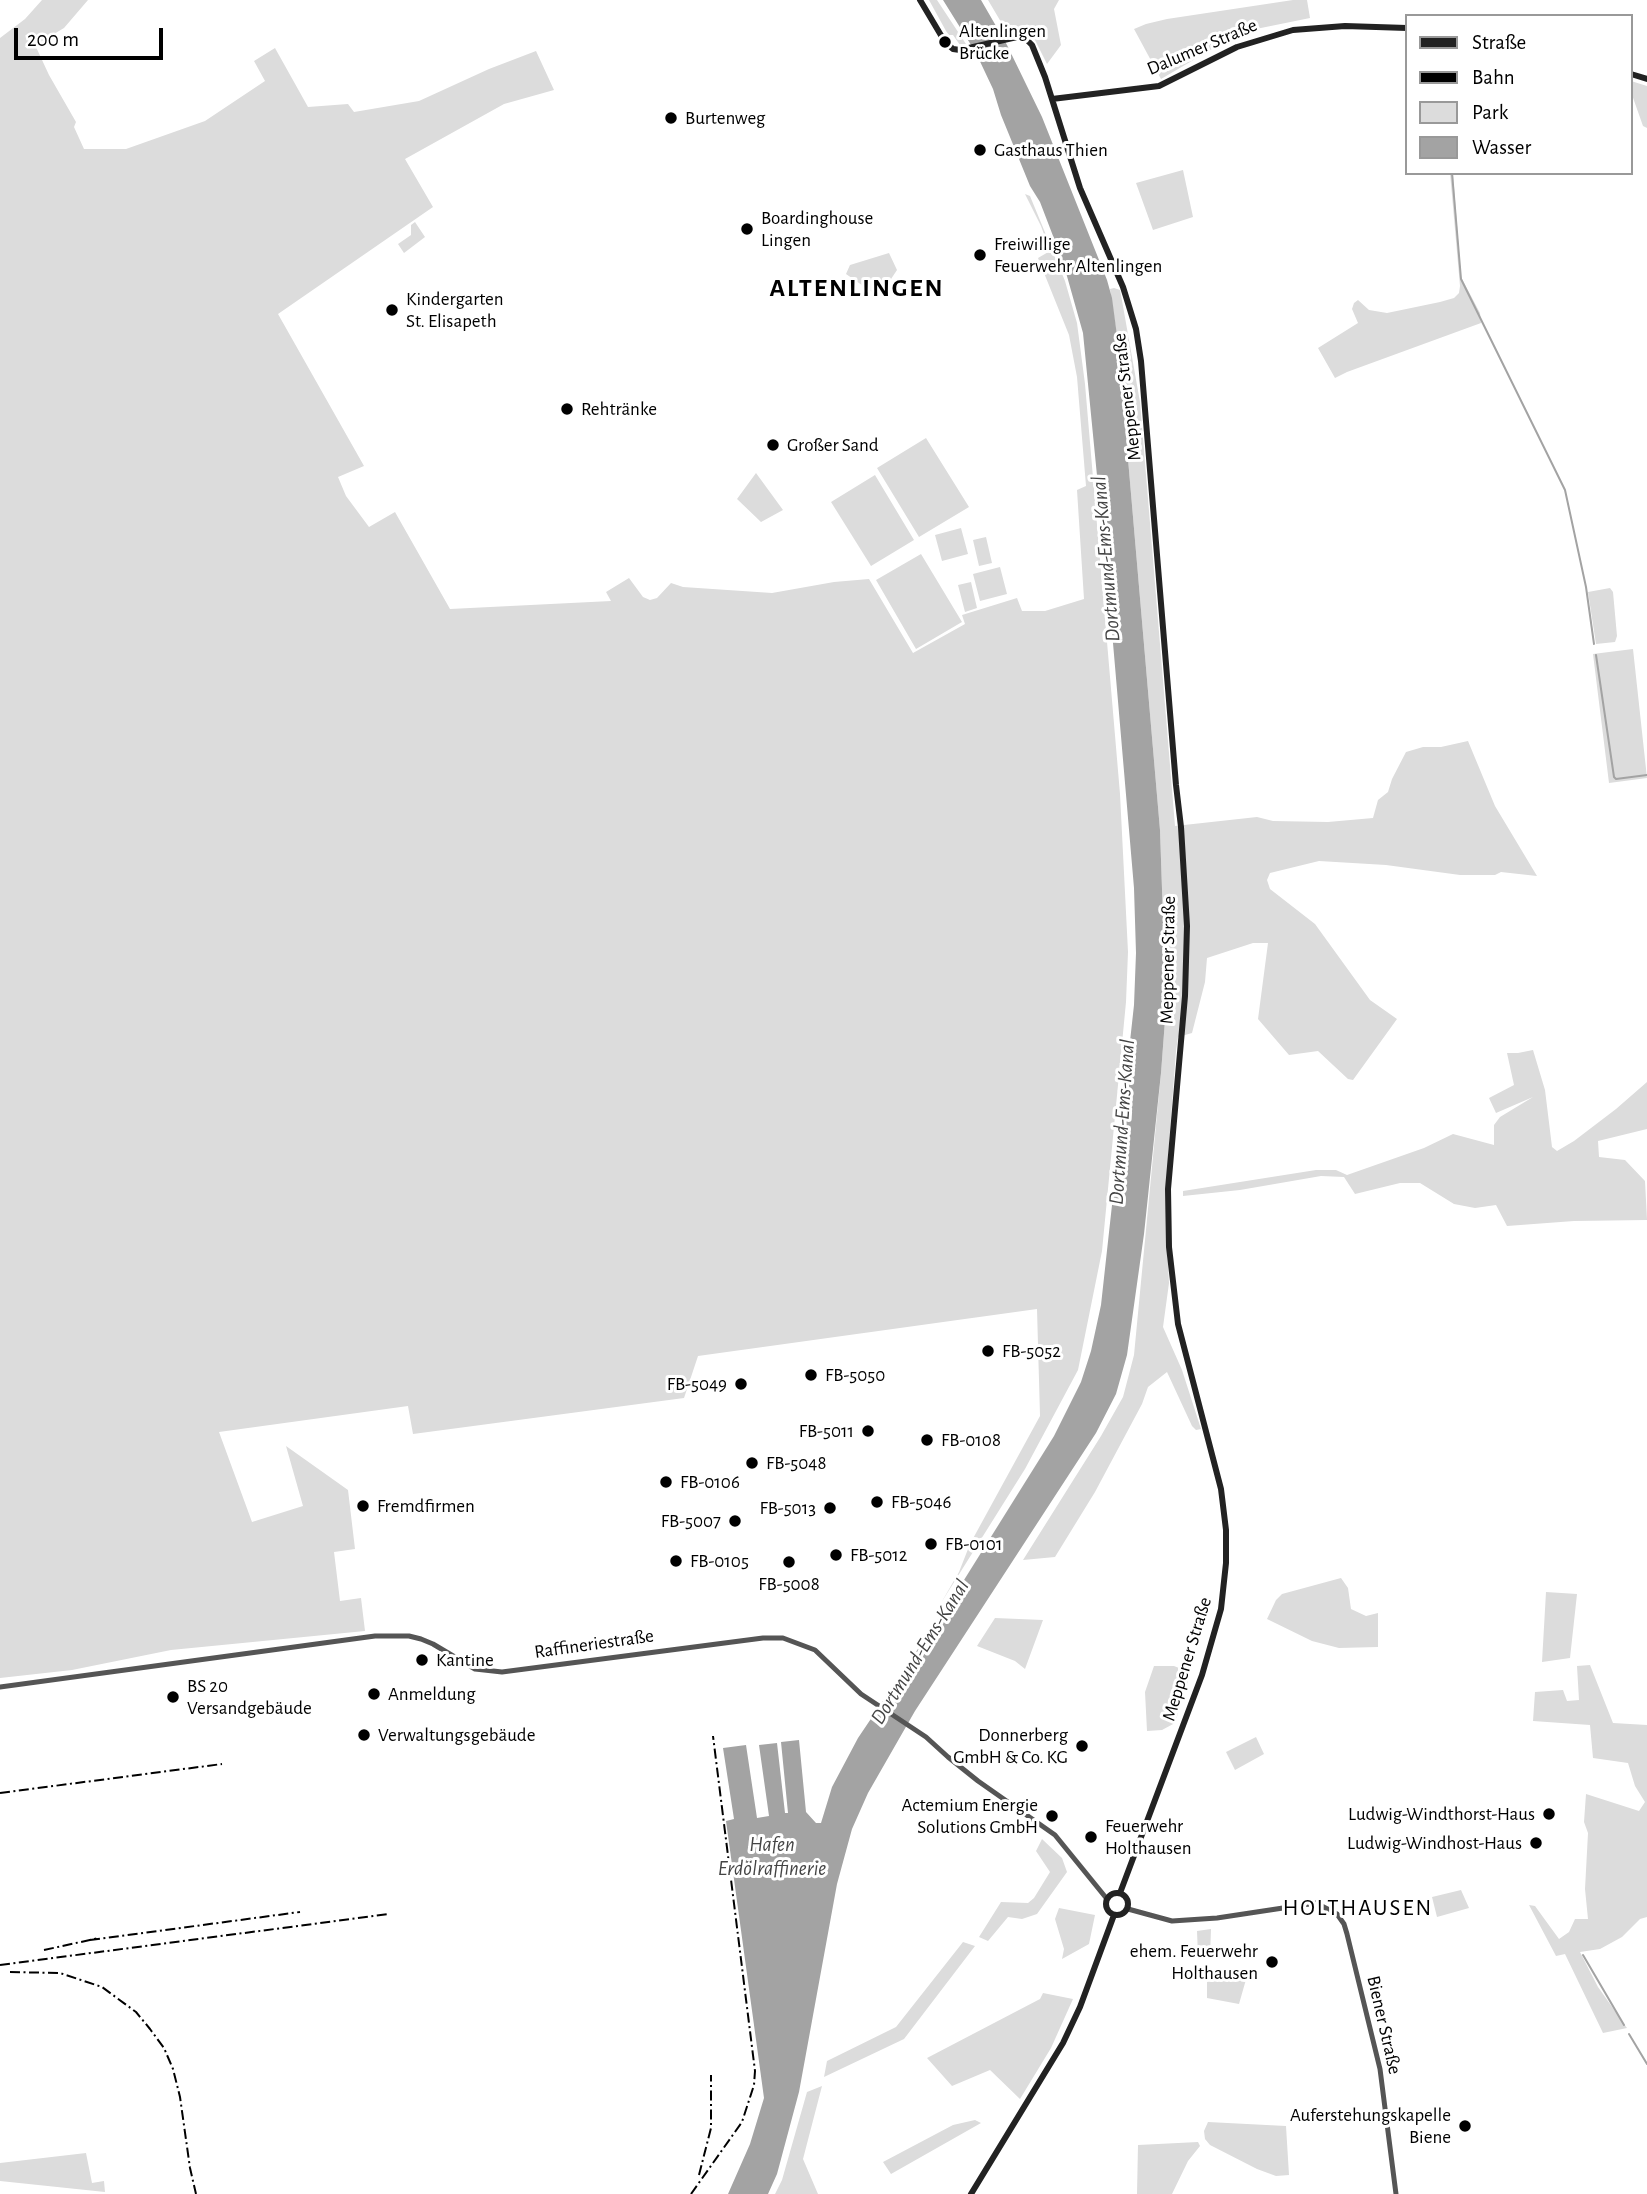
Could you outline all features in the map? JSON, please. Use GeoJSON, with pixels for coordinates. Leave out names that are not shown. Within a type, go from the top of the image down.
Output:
{"type":"FeatureCollection","features":[{"type":"Feature","properties":{"kind":"main road","name":"Meppener Straße"},"geometry":{"type":"LineString","coordinates":[[920,0],[945,42],[953,49],[965,50],[1013,38],[1025,38],[1032,45],[1080,188],[1123,287],[1136,329],[1141,361],[1187,926],[1185,996],[1168,1189],[1169,1247],[1178,1324],[1217,1468],[1226,1530],[1224,1586],[1216,1631],[1120,1893]]}},
{"type":"Feature","properties":{"kind":"main road","name":"Dalumer Straße"},"geometry":{"type":"LineString","coordinates":[[1052,99],[1158,86],[1237,47],[1293,30],[1345,26],[1406,28]]}},
{"type":"Feature","properties":{"kind":"main road"},"geometry":{"type":"LineString","coordinates":[[1120,1893],[1128,1900],[1128,1909],[1122,1915],[1114,1915],[1106,1907],[1107,1899],[1111,1894],[1120,1893]]}},
{"type":"Feature","properties":{"kind":"main road"},"geometry":{"type":"LineString","coordinates":[[971,2194],[1063,2043],[1080,2007],[1114,1915]]}},
{"type":"Feature","properties":{"kind":"street","name":"Raffineriestraße"},"geometry":{"type":"LineString","coordinates":[[0,1687],[375,1636],[409,1636],[433,1643],[475,1669],[502,1672],[771,1637],[791,1640],[815,1650],[872,1701],[916,1730],[978,1781],[1055,1835],[1107,1899]]}},
{"type":"Feature","properties":{"kind":"street","name":"Biener Straße"},"geometry":{"type":"LineString","coordinates":[[1128,1909],[1172,1921],[1217,1918],[1316,1903],[1338,1914],[1344,1924],[1380,2069],[1396,2194]]}},
{"type":"Feature","properties":{"kind":"green space"},"geometry":{"type":"Polygon","coordinates":[[[42,0],[88,0],[64,28],[36,47],[76,122],[74,127],[84,149],[126,149],[205,121],[265,81],[254,61],[275,48],[308,107],[348,104],[354,112],[419,101],[536,51],[554,90],[504,104],[405,159],[433,207],[278,314],[364,466],[338,477],[346,496],[369,527],[395,512],[450,609],[611,601],[606,592],[629,578],[643,597],[650,600],[657,598],[671,583],[683,587],[772,593],[869,579],[913,653],[965,624],[962,615],[1017,598],[1022,611],[1045,611],[1084,599],[1077,490],[1086,486],[1077,377],[1069,335],[1038,258],[1050,251],[1025,194],[1030,196],[1065,281],[1077,323],[1085,384],[1120,794],[1128,952],[1126,1002],[1102,1251],[1078,1370],[1025,1469],[941,1603],[1040,1416],[1037,1309],[698,1356],[684,1398],[413,1434],[408,1406],[219,1432],[252,1522],[303,1506],[286,1446],[348,1490],[355,1549],[334,1552],[340,1601],[361,1598],[365,1631],[171,1650],[72,1670],[0,1678],[0,38],[25,19],[42,0]]]}},
{"type":"Feature","properties":{"kind":"green space"},"geometry":{"type":"Polygon","coordinates":[[[929,0],[937,0],[966,44],[960,45],[953,35],[949,35],[929,0]]]}},
{"type":"Feature","properties":{"kind":"green space"},"geometry":{"type":"Polygon","coordinates":[[[988,0],[1059,0],[1054,9],[1061,45],[1047,64],[1033,36],[1022,30],[1013,32],[1009,29],[1001,22],[988,0]]]}},
{"type":"Feature","properties":{"kind":"green space"},"geometry":{"type":"Polygon","coordinates":[[[1307,0],[1310,18],[1256,29],[1226,41],[1161,79],[1134,29],[1167,19],[1307,0]]]}},
{"type":"Feature","properties":{"kind":"green space"},"geometry":{"type":"Polygon","coordinates":[[[1633,82],[1647,86],[1647,128],[1643,126],[1633,98],[1633,82]]]}},
{"type":"Feature","properties":{"kind":"green space"},"geometry":{"type":"Polygon","coordinates":[[[1183,170],[1193,217],[1153,230],[1136,183],[1183,170]]]}},
{"type":"Feature","properties":{"kind":"green space"},"geometry":{"type":"Polygon","coordinates":[[[1450,175],[1453,175],[1461,277],[1480,313],[1481,323],[1335,378],[1318,348],[1358,323],[1352,309],[1358,300],[1369,310],[1387,313],[1454,298],[1459,293],[1450,175]]]}},
{"type":"Feature","properties":{"kind":"green space"},"geometry":{"type":"Polygon","coordinates":[[[415,222],[425,237],[404,253],[398,244],[411,235],[411,225],[415,222]]]}},
{"type":"Feature","properties":{"kind":"green space"},"geometry":{"type":"Polygon","coordinates":[[[889,253],[897,270],[879,297],[846,274],[850,265],[889,253]]]}},
{"type":"Feature","properties":{"kind":"green space"},"geometry":{"type":"Polygon","coordinates":[[[1110,289],[1120,290],[1140,402],[1175,826],[1257,817],[1273,821],[1328,822],[1373,818],[1378,800],[1388,792],[1406,752],[1468,741],[1495,806],[1537,876],[1501,872],[1495,875],[1460,875],[1386,865],[1319,861],[1270,873],[1267,880],[1270,889],[1315,924],[1370,1000],[1397,1019],[1353,1080],[1348,1079],[1318,1051],[1289,1055],[1258,1019],[1268,943],[1253,943],[1207,958],[1205,982],[1192,1033],[1178,1037],[1176,1051],[1168,1157],[1169,1283],[1163,1327],[1182,1370],[1201,1429],[1196,1430],[1192,1426],[1167,1372],[1148,1387],[1142,1404],[1095,1492],[1055,1557],[1023,1560],[1123,1397],[1134,1355],[1166,1007],[1160,830],[1118,343],[1110,289]]]}},
{"type":"Feature","properties":{"kind":"green space"},"geometry":{"type":"Polygon","coordinates":[[[926,438],[969,507],[919,537],[877,468],[926,438]]]}},
{"type":"Feature","properties":{"kind":"green space"},"geometry":{"type":"Polygon","coordinates":[[[756,473],[783,510],[761,522],[737,499],[756,473]]]}},
{"type":"Feature","properties":{"kind":"green space"},"geometry":{"type":"Polygon","coordinates":[[[875,475],[914,540],[871,566],[831,502],[875,475]]]}},
{"type":"Feature","properties":{"kind":"green space"},"geometry":{"type":"Polygon","coordinates":[[[961,528],[968,554],[942,561],[935,535],[961,528]]]}},
{"type":"Feature","properties":{"kind":"green space"},"geometry":{"type":"Polygon","coordinates":[[[986,537],[992,563],[979,566],[973,540],[986,537]]]}},
{"type":"Feature","properties":{"kind":"green space"},"geometry":{"type":"Polygon","coordinates":[[[921,554],[962,622],[916,649],[876,580],[921,554]]]}},
{"type":"Feature","properties":{"kind":"green space"},"geometry":{"type":"Polygon","coordinates":[[[1000,567],[1007,594],[980,601],[973,574],[1000,567]]]}},
{"type":"Feature","properties":{"kind":"green space"},"geometry":{"type":"Polygon","coordinates":[[[971,582],[977,608],[965,612],[958,585],[971,582]]]}},
{"type":"Feature","properties":{"kind":"green space"},"geometry":{"type":"Polygon","coordinates":[[[1610,588],[1613,592],[1617,636],[1615,642],[1596,644],[1588,592],[1610,588]]]}},
{"type":"Feature","properties":{"kind":"green space"},"geometry":{"type":"Polygon","coordinates":[[[1633,649],[1647,778],[1609,783],[1593,654],[1633,649]]]}},
{"type":"Feature","properties":{"kind":"green space"},"geometry":{"type":"Polygon","coordinates":[[[1533,1050],[1545,1090],[1552,1147],[1557,1151],[1616,1109],[1647,1082],[1647,1129],[1598,1141],[1599,1157],[1625,1160],[1645,1181],[1647,1220],[1574,1221],[1507,1226],[1496,1205],[1475,1208],[1454,1204],[1420,1183],[1400,1183],[1355,1194],[1344,1177],[1321,1176],[1240,1190],[1183,1196],[1183,1191],[1316,1170],[1336,1170],[1347,1175],[1424,1148],[1453,1134],[1494,1145],[1494,1125],[1500,1117],[1533,1097],[1496,1113],[1489,1098],[1514,1085],[1507,1053],[1533,1050]]]}},
{"type":"Feature","properties":{"kind":"green space"},"geometry":{"type":"Polygon","coordinates":[[[1341,1578],[1348,1588],[1351,1609],[1366,1616],[1378,1613],[1378,1647],[1339,1648],[1312,1641],[1267,1619],[1282,1594],[1341,1578]]]}},
{"type":"Feature","properties":{"kind":"green space"},"geometry":{"type":"Polygon","coordinates":[[[1546,1592],[1577,1594],[1570,1658],[1542,1662],[1546,1592]]]}},
{"type":"Feature","properties":{"kind":"green space"},"geometry":{"type":"Polygon","coordinates":[[[995,1618],[1043,1620],[1025,1669],[1015,1661],[977,1646],[995,1618]]]}},
{"type":"Feature","properties":{"kind":"green space"},"geometry":{"type":"Polygon","coordinates":[[[1590,1665],[1613,1723],[1647,1725],[1647,1917],[1640,1919],[1622,1937],[1600,1949],[1580,1952],[1598,1987],[1627,2028],[1603,2033],[1565,1954],[1556,1956],[1529,1905],[1535,1906],[1559,1939],[1569,1932],[1575,1919],[1588,1919],[1585,1889],[1588,1833],[1584,1822],[1586,1794],[1639,1811],[1645,1802],[1635,1786],[1628,1763],[1593,1758],[1590,1725],[1533,1721],[1535,1692],[1563,1690],[1567,1701],[1579,1700],[1577,1666],[1590,1665]]]}},
{"type":"Feature","properties":{"kind":"green space"},"geometry":{"type":"Polygon","coordinates":[[[1154,1666],[1174,1666],[1184,1670],[1188,1682],[1175,1723],[1162,1730],[1147,1731],[1145,1692],[1154,1666]]]}},
{"type":"Feature","properties":{"kind":"green space"},"geometry":{"type":"Polygon","coordinates":[[[1256,1737],[1264,1754],[1235,1770],[1226,1752],[1256,1737]]]}},
{"type":"Feature","properties":{"kind":"green space"},"geometry":{"type":"Polygon","coordinates":[[[1042,1839],[1062,1858],[1067,1872],[1037,1914],[1022,1919],[1008,1917],[988,1941],[979,1937],[1001,1902],[1028,1903],[1034,1898],[1050,1872],[1036,1851],[1042,1839]]]}},
{"type":"Feature","properties":{"kind":"green space"},"geometry":{"type":"Polygon","coordinates":[[[1461,1890],[1469,1908],[1437,1917],[1432,1897],[1461,1890]]]}},
{"type":"Feature","properties":{"kind":"green space"},"geometry":{"type":"Polygon","coordinates":[[[1059,1908],[1095,1915],[1089,1944],[1062,1959],[1064,1949],[1055,1919],[1059,1908]]]}},
{"type":"Feature","properties":{"kind":"green space"},"geometry":{"type":"Polygon","coordinates":[[[1211,1929],[1210,1957],[1198,1956],[1197,1931],[1211,1929]]]}},
{"type":"Feature","properties":{"kind":"green space"},"geometry":{"type":"Polygon","coordinates":[[[963,1942],[975,1946],[904,2039],[824,2077],[827,2061],[896,2027],[963,1942]]]}},
{"type":"Feature","properties":{"kind":"green space"},"geometry":{"type":"Polygon","coordinates":[[[1249,1969],[1239,2004],[1207,1998],[1207,1971],[1249,1969]]]}},
{"type":"Feature","properties":{"kind":"green space"},"geometry":{"type":"Polygon","coordinates":[[[1043,1993],[1073,1999],[1051,2048],[1020,2099],[990,2070],[952,2086],[927,2058],[1040,1999],[1043,1993]]]}},
{"type":"Feature","properties":{"kind":"green space"},"geometry":{"type":"Polygon","coordinates":[[[822,2086],[803,2159],[818,2194],[775,2194],[782,2180],[807,2092],[822,2086]]]}},
{"type":"Feature","properties":{"kind":"green space"},"geometry":{"type":"Polygon","coordinates":[[[975,2120],[981,2123],[891,2174],[883,2162],[953,2125],[975,2120]]]}},
{"type":"Feature","properties":{"kind":"green space"},"geometry":{"type":"Polygon","coordinates":[[[1208,2122],[1286,2126],[1289,2175],[1276,2176],[1257,2169],[1210,2145],[1205,2139],[1204,2131],[1208,2122]]]}},
{"type":"Feature","properties":{"kind":"green space"},"geometry":{"type":"Polygon","coordinates":[[[1198,2142],[1200,2146],[1188,2161],[1172,2194],[1137,2194],[1138,2145],[1198,2142]]]}},
{"type":"Feature","properties":{"kind":"green space"},"geometry":{"type":"Polygon","coordinates":[[[86,2153],[92,2183],[104,2181],[105,2192],[0,2181],[0,2163],[86,2153]]]}},
{"type":"Feature","properties":{"kind":"water"},"geometry":{"type":"Polygon","coordinates":[[[943,0],[981,0],[1007,45],[1042,117],[1112,298],[1160,830],[1166,1007],[1161,1073],[1144,1234],[1127,1355],[1116,1394],[1096,1433],[915,1711],[868,1793],[852,1829],[837,1884],[799,2092],[777,2174],[768,2194],[728,2194],[750,2144],[764,2098],[726,1821],[734,1819],[723,1748],[746,1745],[757,1818],[769,1816],[759,1745],[777,1743],[785,1813],[788,1813],[781,1742],[799,1740],[806,1812],[816,1823],[821,1823],[832,1787],[858,1738],[959,1588],[1054,1436],[1081,1382],[1101,1305],[1134,1005],[1134,888],[1083,333],[1063,262],[1040,202],[1030,186],[1001,115],[993,89],[976,53],[943,0]]]}},
{"type":"Feature","properties":{"kind":"waterway"},"geometry":{"type":"LineString","coordinates":[[1452,175],[1461,279],[1565,490],[1586,587],[1594,644]]}},
{"type":"Feature","properties":{"kind":"waterway"},"geometry":{"type":"LineString","coordinates":[[1596,655],[1614,777],[1616,779],[1647,775]]}},
{"type":"Feature","properties":{"kind":"waterway"},"geometry":{"type":"LineString","coordinates":[[1583,1955],[1624,2025]]}},
{"type":"Feature","properties":{"kind":"waterway"},"geometry":{"type":"LineString","coordinates":[[1629,2034],[1647,2064]]}},
{"type":"Feature","properties":{"kind":"railway"},"geometry":{"type":"LineString","coordinates":[[691,2194],[742,2122],[754,2085],[755,2071],[713,1736]]}},
{"type":"Feature","properties":{"kind":"railway"},"geometry":{"type":"LineString","coordinates":[[0,1793],[222,1764]]}},
{"type":"Feature","properties":{"kind":"railway"},"geometry":{"type":"LineString","coordinates":[[90,1940],[300,1912]]}},
{"type":"Feature","properties":{"kind":"railway"},"geometry":{"type":"LineString","coordinates":[[0,1965],[389,1914]]}},
{"type":"Feature","properties":{"kind":"railway"},"geometry":{"type":"LineString","coordinates":[[44,1950],[99,1938]]}},
{"type":"Feature","properties":{"kind":"railway"},"geometry":{"type":"LineString","coordinates":[[10,1972],[60,1973],[102,1987],[136,2012],[164,2048],[173,2069],[196,2194]]}},
{"type":"Feature","properties":{"kind":"railway"},"geometry":{"type":"LineString","coordinates":[[699,2175],[711,2128],[711,2075]]}},
{"type":"Feature","properties":{"kind":"place","name":"Altenlingen Brücke"},"geometry":{"type":"Point","coordinates":[945,42]}},
{"type":"Feature","properties":{"kind":"place","name":"Burtenweg"},"geometry":{"type":"Point","coordinates":[671,118]}},
{"type":"Feature","properties":{"kind":"place","name":"Gasthaus Thien"},"geometry":{"type":"Point","coordinates":[980,150]}},
{"type":"Feature","properties":{"kind":"place","name":"Boardinghouse Lingen"},"geometry":{"type":"Point","coordinates":[747,229]}},
{"type":"Feature","properties":{"kind":"place","name":"Freiwillige Feuerwehr Altenlingen"},"geometry":{"type":"Point","coordinates":[980,255]}},
{"type":"Feature","properties":{"kind":"place","name":"Kindergarten St. Elisapeth"},"geometry":{"type":"Point","coordinates":[392,310]}},
{"type":"Feature","properties":{"kind":"place","name":"Rehtränke"},"geometry":{"type":"Point","coordinates":[567,409]}},
{"type":"Feature","properties":{"kind":"place","name":"Großer Sand"},"geometry":{"type":"Point","coordinates":[773,445]}},
{"type":"Feature","properties":{"kind":"place","name":"FB-5052"},"geometry":{"type":"Point","coordinates":[988,1351]}},
{"type":"Feature","properties":{"kind":"place","name":"FB-5050"},"geometry":{"type":"Point","coordinates":[811,1375]}},
{"type":"Feature","properties":{"kind":"place","name":"FB-5049"},"geometry":{"type":"Point","coordinates":[741,1384]}},
{"type":"Feature","properties":{"kind":"place","name":"FB-5011"},"geometry":{"type":"Point","coordinates":[868,1431]}},
{"type":"Feature","properties":{"kind":"place","name":"FB-0108"},"geometry":{"type":"Point","coordinates":[927,1440]}},
{"type":"Feature","properties":{"kind":"place","name":"FB-5048"},"geometry":{"type":"Point","coordinates":[752,1463]}},
{"type":"Feature","properties":{"kind":"place","name":"FB-0106"},"geometry":{"type":"Point","coordinates":[666,1482]}},
{"type":"Feature","properties":{"kind":"place","name":"FB-5046"},"geometry":{"type":"Point","coordinates":[877,1502]}},
{"type":"Feature","properties":{"kind":"place","name":"Fremdfirmen"},"geometry":{"type":"Point","coordinates":[363,1506]}},
{"type":"Feature","properties":{"kind":"place","name":"FB-5013"},"geometry":{"type":"Point","coordinates":[830,1508]}},
{"type":"Feature","properties":{"kind":"place","name":"FB-5007"},"geometry":{"type":"Point","coordinates":[735,1521]}},
{"type":"Feature","properties":{"kind":"place","name":"FB-0101"},"geometry":{"type":"Point","coordinates":[931,1544]}},
{"type":"Feature","properties":{"kind":"place","name":"FB-5012"},"geometry":{"type":"Point","coordinates":[836,1555]}},
{"type":"Feature","properties":{"kind":"place","name":"FB-0105"},"geometry":{"type":"Point","coordinates":[676,1561]}},
{"type":"Feature","properties":{"kind":"place","name":"FB-5008"},"geometry":{"type":"Point","coordinates":[789,1562]}},
{"type":"Feature","properties":{"kind":"place","name":"Kantine"},"geometry":{"type":"Point","coordinates":[422,1660]}},
{"type":"Feature","properties":{"kind":"place","name":"Anmeldung"},"geometry":{"type":"Point","coordinates":[374,1694]}},
{"type":"Feature","properties":{"kind":"place","name":"BS 20 Versandgebäude"},"geometry":{"type":"Point","coordinates":[173,1697]}},
{"type":"Feature","properties":{"kind":"place","name":"Verwaltungsgebäude"},"geometry":{"type":"Point","coordinates":[364,1735]}},
{"type":"Feature","properties":{"kind":"place","name":"Donnerberg GmbH & Co. KG"},"geometry":{"type":"Point","coordinates":[1082,1746]}},
{"type":"Feature","properties":{"kind":"place","name":"Ludwig-Windthorst-Haus"},"geometry":{"type":"Point","coordinates":[1549,1814]}},
{"type":"Feature","properties":{"kind":"place","name":"Actemium Energie Solutions GmbH"},"geometry":{"type":"Point","coordinates":[1052,1816]}},
{"type":"Feature","properties":{"kind":"place","name":"Feuerwehr Holthausen"},"geometry":{"type":"Point","coordinates":[1091,1837]}},
{"type":"Feature","properties":{"kind":"place","name":"Ludwig-Windhost-Haus"},"geometry":{"type":"Point","coordinates":[1536,1843]}},
{"type":"Feature","properties":{"kind":"place","name":"ehem. Feuerwehr Holthausen"},"geometry":{"type":"Point","coordinates":[1272,1962]}},
{"type":"Feature","properties":{"kind":"place","name":"Auferstehungskapelle Biene"},"geometry":{"type":"Point","coordinates":[1465,2126]}},
{"type":"Feature","properties":{"kind":"district","name":"ALTENLINGEN"},"geometry":{"type":"Point","coordinates":[857,288]}},
{"type":"Feature","properties":{"kind":"district","name":"HOLTHAUSEN"},"geometry":{"type":"Point","coordinates":[1358,1908]}},
{"type":"Feature","properties":{"kind":"water label","name":"Dortmund-Ems-Kanal"},"geometry":{"type":"Point","coordinates":[1106,559]}},
{"type":"Feature","properties":{"kind":"water label","name":"Dortmund-Ems-Kanal"},"geometry":{"type":"Point","coordinates":[1122,1122]}},
{"type":"Feature","properties":{"kind":"water label","name":"Dortmund-Ems-Kanal"},"geometry":{"type":"Point","coordinates":[920,1652]}},
{"type":"Feature","properties":{"kind":"water label","name":"Hafen Erdölraffinerie"},"geometry":{"type":"Point","coordinates":[772,1857]}}]}
